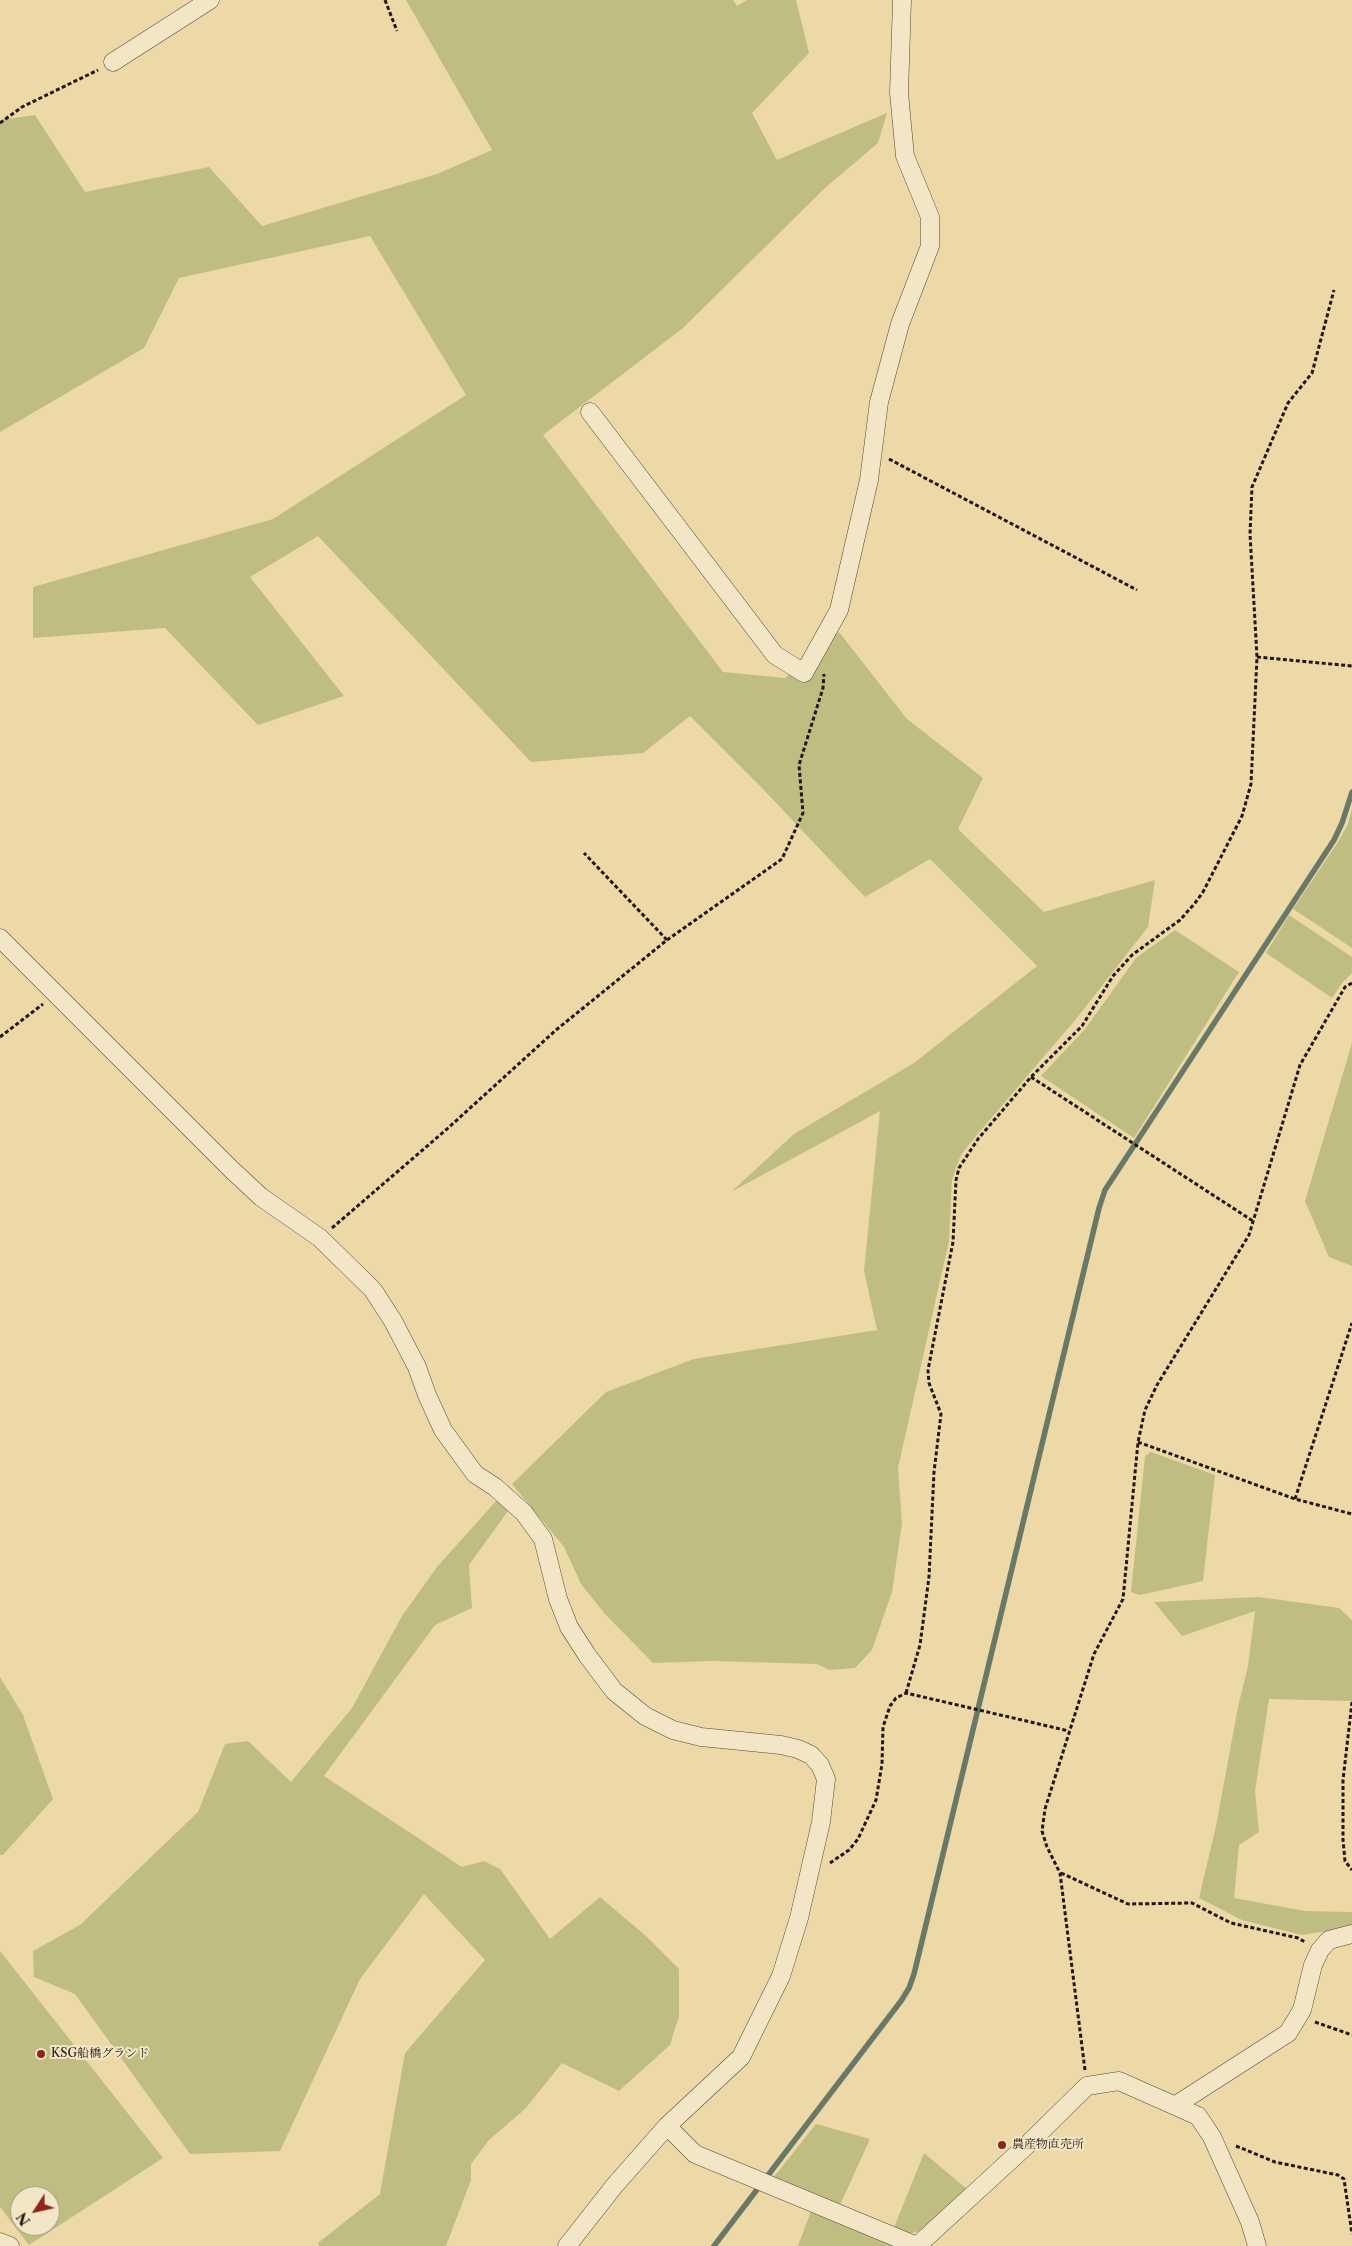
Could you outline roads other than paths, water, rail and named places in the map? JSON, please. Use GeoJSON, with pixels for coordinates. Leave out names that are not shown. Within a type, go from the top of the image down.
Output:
{"type":"FeatureCollection","features":[{"type":"Feature","properties":{"kind":"street"},"geometry":{"type":"LineString","coordinates":[[113,62],[210,0]]}},
{"type":"Feature","properties":{"kind":"street"},"geometry":{"type":"LineString","coordinates":[[590,412],[775,655],[804,673],[838,610],[869,480],[879,402],[900,324],[930,246],[930,217],[905,156],[899,93],[902,0]]}},
{"type":"Feature","properties":{"kind":"street"},"geometry":{"type":"LineString","coordinates":[[0,938],[231,1169],[261,1197],[320,1238],[373,1290],[393,1321],[417,1367],[443,1430],[475,1474],[495,1487],[524,1513],[543,1539],[558,1599],[569,1627],[586,1655],[614,1691],[646,1716],[673,1730],[701,1736],[798,1748],[811,1755],[820,1765],[826,1779],[821,1822],[799,1918],[781,1976],[741,2058],[667,2126],[615,2185],[567,2246]]}},
{"type":"Feature","properties":{"kind":"street"},"geometry":{"type":"LineString","coordinates":[[1176,2105],[1288,2033],[1302,2010],[1313,1965],[1320,1950],[1329,1940],[1352,1934]]}},
{"type":"Feature","properties":{"kind":"street"},"geometry":{"type":"LineString","coordinates":[[667,2126],[695,2154],[917,2246],[1087,2086],[1119,2080],[1198,2116],[1212,2137],[1250,2222],[1257,2246]]}},
{"type":"Feature","properties":{"kind":"street"},"geometry":{"type":"LineString","coordinates":[[0,2242],[10,2246]]}},
{"type":"Feature","properties":{"kind":"waterway"},"geometry":{"type":"LineString","coordinates":[[714,2246],[909,1988],[914,1974],[1099,1208],[1105,1190],[1334,840],[1342,823],[1352,792]]}},
{"type":"Feature","properties":{"kind":"place","name":"KSG船橋グランド"},"geometry":{"type":"Point","coordinates":[41,2054]}},
{"type":"Feature","properties":{"kind":"place","name":"農産物直売所"},"geometry":{"type":"Point","coordinates":[1002,2145]}}]}
